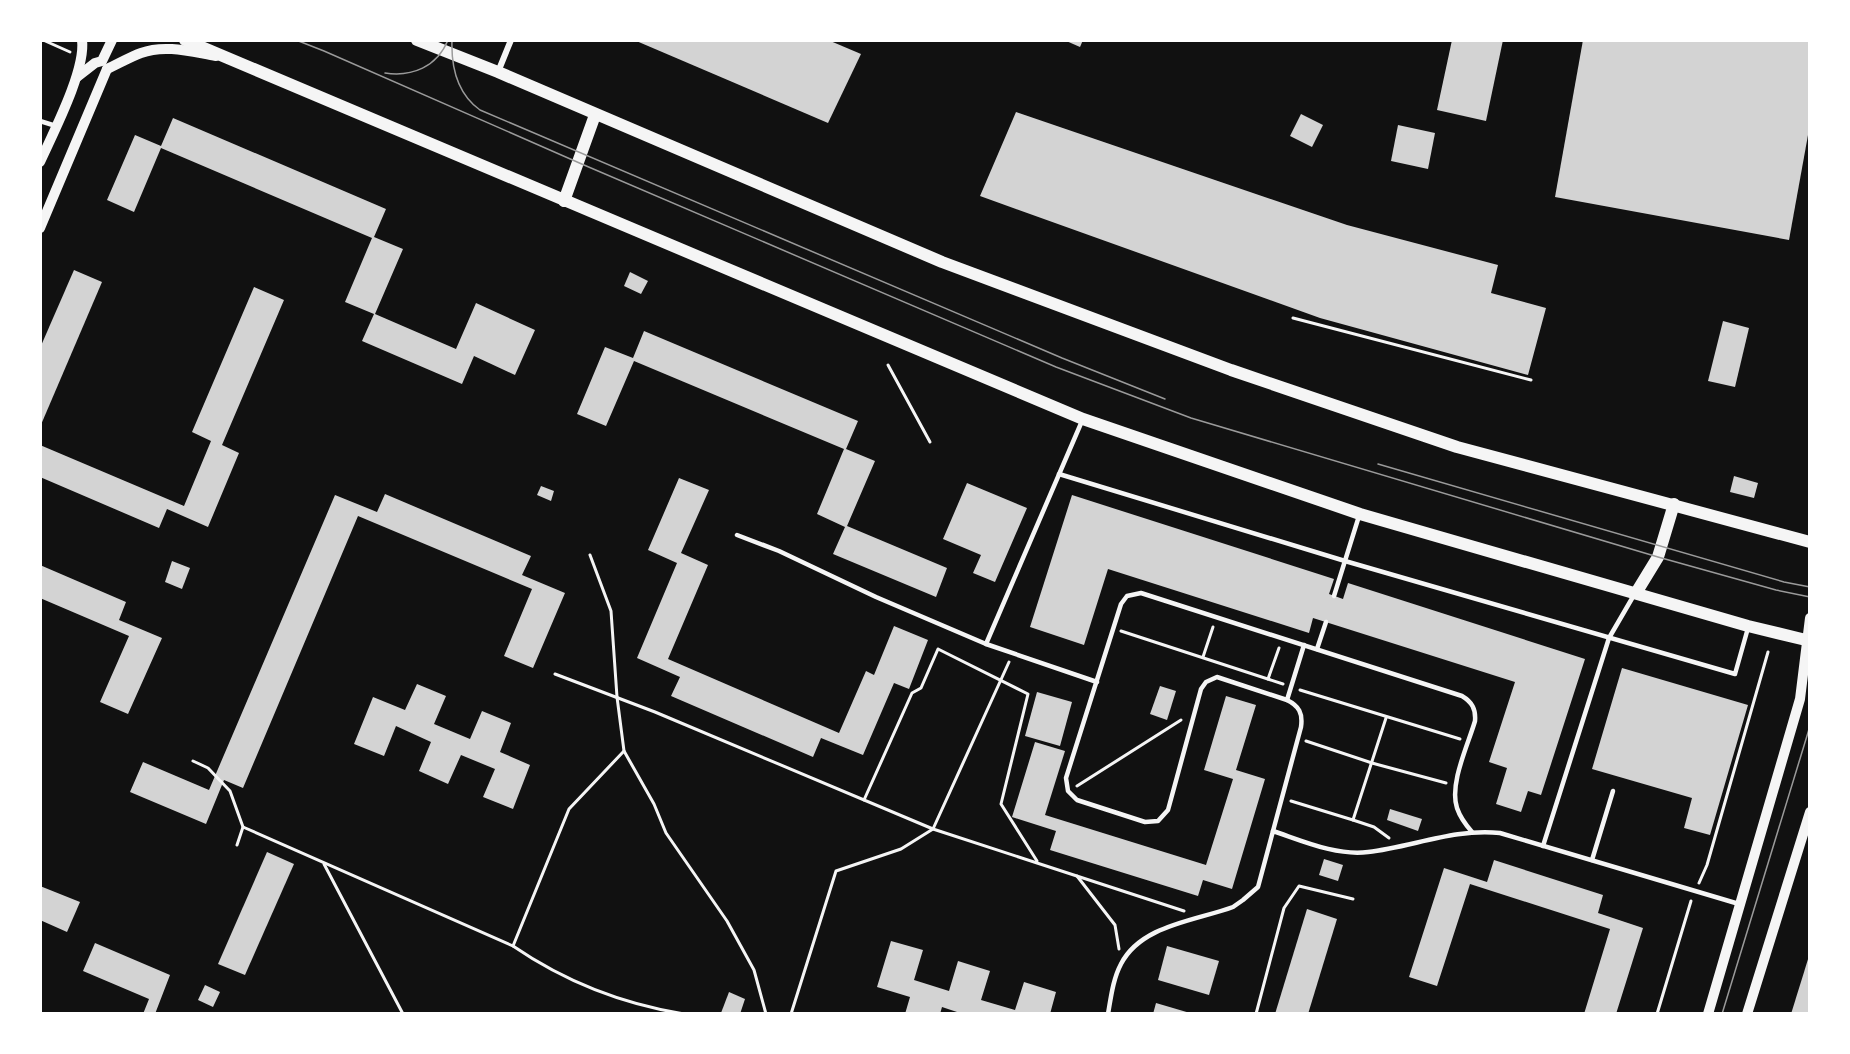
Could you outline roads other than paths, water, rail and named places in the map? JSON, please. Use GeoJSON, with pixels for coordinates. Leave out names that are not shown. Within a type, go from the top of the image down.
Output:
{"type":"FeatureCollection","features":[{"type":"Feature","properties":{"kind":"main road"},"geometry":{"type":"LineString","coordinates":[[185,40],[1083,419],[1360,514],[1748,626],[1808,640]]}},
{"type":"Feature","properties":{"kind":"main road"},"geometry":{"type":"LineString","coordinates":[[417,40],[498,72],[942,262],[1230,370],[1456,447],[1809,542]]}},
{"type":"Feature","properties":{"kind":"main road"},"geometry":{"type":"LineString","coordinates":[[564,201],[595,115]]}},
{"type":"Feature","properties":{"kind":"main road"},"geometry":{"type":"LineString","coordinates":[[1636,593],[1658,557],[1674,504]]}},
{"type":"Feature","properties":{"kind":"street"},"geometry":{"type":"LineString","coordinates":[[40,162],[82,61],[82,40]]}},
{"type":"Feature","properties":{"kind":"street"},"geometry":{"type":"LineString","coordinates":[[40,228],[112,40]]}},
{"type":"Feature","properties":{"kind":"street"},"geometry":{"type":"LineString","coordinates":[[498,72],[511,40]]}},
{"type":"Feature","properties":{"kind":"street"},"geometry":{"type":"LineString","coordinates":[[76,77],[95,63],[104,65],[160,49],[230,59]]}},
{"type":"Feature","properties":{"kind":"street"},"geometry":{"type":"LineString","coordinates":[[1708,1014],[1800,699],[1809,618]]}},
{"type":"Feature","properties":{"kind":"street"},"geometry":{"type":"LineString","coordinates":[[1747,1014],[1809,812]]}},
{"type":"Feature","properties":{"kind":"lane"},"geometry":{"type":"LineString","coordinates":[[40,121],[56,126]]}},
{"type":"Feature","properties":{"kind":"lane"},"geometry":{"type":"LineString","coordinates":[[986,644],[1083,419]]}},
{"type":"Feature","properties":{"kind":"lane"},"geometry":{"type":"LineString","coordinates":[[1059,474],[1345,561],[1735,674],[1748,626]]}},
{"type":"Feature","properties":{"kind":"lane"},"geometry":{"type":"LineString","coordinates":[[1334,596],[1360,514]]}},
{"type":"Feature","properties":{"kind":"lane"},"geometry":{"type":"LineString","coordinates":[[737,535],[779,551],[876,597],[986,644],[1096,682]]}},
{"type":"Feature","properties":{"kind":"lane"},"geometry":{"type":"LineString","coordinates":[[1108,1014],[1114,982],[1121,964],[1132,948],[1148,935],[1170,926],[1233,907],[1258,887],[1302,718],[1295,704],[1287,700],[1217,677],[1212,678],[1201,688],[1168,810],[1158,820],[1145,822],[1077,801],[1068,791],[1066,778],[1121,604],[1127,596],[1141,593],[1469,700],[1476,713],[1475,721],[1455,786],[1456,807],[1461,819],[1472,832]]}},
{"type":"Feature","properties":{"kind":"lane"},"geometry":{"type":"LineString","coordinates":[[1543,846],[1609,638],[1636,593]]}},
{"type":"Feature","properties":{"kind":"lane"},"geometry":{"type":"LineString","coordinates":[[1317,649],[1326,622]]}},
{"type":"Feature","properties":{"kind":"lane"},"geometry":{"type":"LineString","coordinates":[[1287,700],[1304,645]]}},
{"type":"Feature","properties":{"kind":"lane"},"geometry":{"type":"LineString","coordinates":[[1592,860],[1613,790]]}},
{"type":"Feature","properties":{"kind":"lane"},"geometry":{"type":"LineString","coordinates":[[1273,831],[1324,848],[1366,852],[1472,832],[1500,833],[1741,904]]}},
{"type":"Feature","properties":{"kind":"tram line"},"geometry":{"type":"LineString","coordinates":[[296,40],[1056,367],[1191,418],[1658,557],[1776,590],[1810,597]]}},
{"type":"Feature","properties":{"kind":"tram line"},"geometry":{"type":"LineString","coordinates":[[385,73],[405,73],[422,68],[437,57],[448,40]]}},
{"type":"Feature","properties":{"kind":"tram line"},"geometry":{"type":"LineString","coordinates":[[452,40],[457,79],[466,96],[480,110],[1062,358],[1165,399]]}},
{"type":"Feature","properties":{"kind":"tram line"},"geometry":{"type":"LineString","coordinates":[[1378,464],[1784,582],[1810,587]]}},
{"type":"Feature","properties":{"kind":"tram line"},"geometry":{"type":"LineString","coordinates":[[1722,1014],[1810,726]]}}]}
